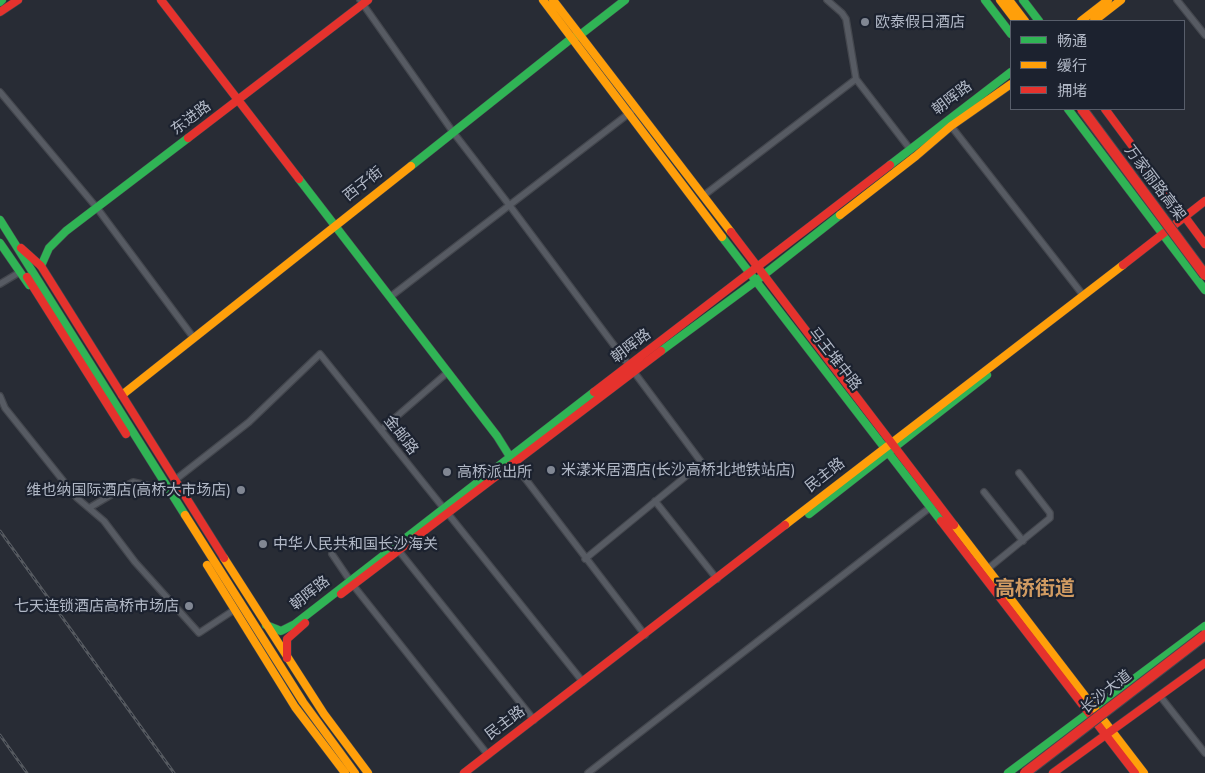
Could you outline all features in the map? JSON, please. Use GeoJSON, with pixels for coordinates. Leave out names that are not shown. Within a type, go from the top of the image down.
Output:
{"type":"FeatureCollection","features":[{"type":"Feature","properties":{"kind":"main road"},"geometry":{"type":"LineString","coordinates":[[0,12],[18,0]]}},
{"type":"Feature","properties":{"kind":"main road"},"geometry":{"type":"LineString","coordinates":[[161,0],[448,372],[512,460]]}},
{"type":"Feature","properties":{"kind":"main road","name":"马王堆中路"},"geometry":{"type":"LineString","coordinates":[[542,0],[576,36]]}},
{"type":"Feature","properties":{"kind":"main road","name":"马王堆中路"},"geometry":{"type":"LineString","coordinates":[[553,0],[576,36],[1108,733]]}},
{"type":"Feature","properties":{"kind":"main road","name":"西子街"},"geometry":{"type":"LineString","coordinates":[[122,395],[453,132],[625,0]]}},
{"type":"Feature","properties":{"kind":"main road"},"geometry":{"type":"LineString","coordinates":[[985,0],[1010,33]]}},
{"type":"Feature","properties":{"kind":"main road"},"geometry":{"type":"LineString","coordinates":[[1000,0],[1015,20]]}},
{"type":"Feature","properties":{"kind":"main road"},"geometry":{"type":"LineString","coordinates":[[1009,0],[1024,20]]}},
{"type":"Feature","properties":{"kind":"main road"},"geometry":{"type":"LineString","coordinates":[[1023,0],[1038,20]]}},
{"type":"Feature","properties":{"kind":"main road"},"geometry":{"type":"LineString","coordinates":[[1082,20],[1108,0]]}},
{"type":"Feature","properties":{"kind":"main road"},"geometry":{"type":"LineString","coordinates":[[1095,20],[1121,0]]}},
{"type":"Feature","properties":{"kind":"main road","name":"东进路"},"geometry":{"type":"LineString","coordinates":[[41,266],[49,248],[66,231],[239,100],[363,1]]}},
{"type":"Feature","properties":{"kind":"main road","name":"朝晖路"},"geometry":{"type":"LineString","coordinates":[[757,274],[910,149],[1010,73]]}},
{"type":"Feature","properties":{"kind":"main road","name":"朝晖路"},"geometry":{"type":"LineString","coordinates":[[287,658],[287,639],[352,583],[757,274],[916,156],[951,126],[1010,85]]}},
{"type":"Feature","properties":{"kind":"main road"},"geometry":{"type":"LineString","coordinates":[[1069,110],[1205,290]]}},
{"type":"Feature","properties":{"kind":"main road","name":"万家丽路高架"},"geometry":{"type":"LineString","coordinates":[[1083,110],[1205,275]]}},
{"type":"Feature","properties":{"kind":"main road","name":"万家丽路高架"},"geometry":{"type":"LineString","coordinates":[[1091,110],[1205,264]]}},
{"type":"Feature","properties":{"kind":"main road"},"geometry":{"type":"LineString","coordinates":[[1105,110],[1205,244]]}},
{"type":"Feature","properties":{"kind":"main road","name":"马王堆中路"},"geometry":{"type":"LineString","coordinates":[[633,111],[703,196],[757,274]]}},
{"type":"Feature","properties":{"kind":"main road","name":"民主路"},"geometry":{"type":"LineString","coordinates":[[1186,219],[1205,201]]}},
{"type":"Feature","properties":{"kind":"main road","name":"民主路"},"geometry":{"type":"LineString","coordinates":[[464,773],[1186,219],[1205,207]]}},
{"type":"Feature","properties":{"kind":"main road"},"geometry":{"type":"LineString","coordinates":[[0,214],[21,248],[42,296],[102,398],[159,485],[234,610],[296,707],[344,773]]}},
{"type":"Feature","properties":{"kind":"main road"},"geometry":{"type":"LineString","coordinates":[[0,220],[21,265]]}},
{"type":"Feature","properties":{"kind":"main road"},"geometry":{"type":"LineString","coordinates":[[0,232],[298,695],[355,773]]}},
{"type":"Feature","properties":{"kind":"main road","name":"民主路"},"geometry":{"type":"LineString","coordinates":[[473,773],[1083,295],[1164,236]]}},
{"type":"Feature","properties":{"kind":"main road"},"geometry":{"type":"LineString","coordinates":[[0,243],[21,265]]}},
{"type":"Feature","properties":{"kind":"main road"},"geometry":{"type":"LineString","coordinates":[[21,248],[41,266],[287,658],[324,714],[368,773]]}},
{"type":"Feature","properties":{"kind":"main road","name":"朝晖路"},"geometry":{"type":"LineString","coordinates":[[266,625],[281,631],[295,624],[399,551],[445,512]]}},
{"type":"Feature","properties":{"kind":"main road"},"geometry":{"type":"LineString","coordinates":[[1008,773],[1205,626]]}},
{"type":"Feature","properties":{"kind":"main road","name":"长沙大道"},"geometry":{"type":"LineString","coordinates":[[1025,773],[1205,635]]}},
{"type":"Feature","properties":{"kind":"main road","name":"长沙大道"},"geometry":{"type":"LineString","coordinates":[[1033,773],[1205,642]]}},
{"type":"Feature","properties":{"kind":"main road"},"geometry":{"type":"LineString","coordinates":[[1053,773],[1205,663]]}},
{"type":"Feature","properties":{"kind":"main road"},"geometry":{"type":"LineString","coordinates":[[1108,733],[1135,773]]}},
{"type":"Feature","properties":{"kind":"main road"},"geometry":{"type":"LineString","coordinates":[[1108,733],[1144,773]]}},
{"type":"Feature","properties":{"kind":"street"},"geometry":{"type":"LineString","coordinates":[[828,0],[846,19],[856,79],[910,149]]}},
{"type":"Feature","properties":{"kind":"street"},"geometry":{"type":"LineString","coordinates":[[1177,0],[1205,35]]}},
{"type":"Feature","properties":{"kind":"street"},"geometry":{"type":"LineString","coordinates":[[363,1],[453,132],[702,462],[585,559]]}},
{"type":"Feature","properties":{"kind":"street"},"geometry":{"type":"LineString","coordinates":[[703,196],[856,79]]}},
{"type":"Feature","properties":{"kind":"street"},"geometry":{"type":"LineString","coordinates":[[0,92],[97,208],[194,337]]}},
{"type":"Feature","properties":{"kind":"street"},"geometry":{"type":"LineString","coordinates":[[390,297],[633,111]]}},
{"type":"Feature","properties":{"kind":"street"},"geometry":{"type":"LineString","coordinates":[[951,126],[1083,295]]}},
{"type":"Feature","properties":{"kind":"street"},"geometry":{"type":"LineString","coordinates":[[0,284],[21,265]]}},
{"type":"Feature","properties":{"kind":"street","name":"金邮路"},"geometry":{"type":"LineString","coordinates":[[175,480],[249,422],[320,354],[583,682]]}},
{"type":"Feature","properties":{"kind":"street"},"geometry":{"type":"LineString","coordinates":[[381,430],[448,372]]}},
{"type":"Feature","properties":{"kind":"street"},"geometry":{"type":"LineString","coordinates":[[0,396],[5,408],[77,498],[104,521],[135,562],[199,633],[234,610]]}},
{"type":"Feature","properties":{"kind":"street"},"geometry":{"type":"LineString","coordinates":[[512,460],[644,635]]}},
{"type":"Feature","properties":{"kind":"street"},"geometry":{"type":"LineString","coordinates":[[985,571],[1047,522],[1051,516],[1019,473]]}},
{"type":"Feature","properties":{"kind":"street"},"geometry":{"type":"LineString","coordinates":[[89,508],[133,482],[150,486]]}},
{"type":"Feature","properties":{"kind":"street"},"geometry":{"type":"LineString","coordinates":[[984,492],[1023,541]]}},
{"type":"Feature","properties":{"kind":"street"},"geometry":{"type":"LineString","coordinates":[[655,501],[717,579]]}},
{"type":"Feature","properties":{"kind":"street"},"geometry":{"type":"LineString","coordinates":[[588,773],[934,504]]}},
{"type":"Feature","properties":{"kind":"street"},"geometry":{"type":"LineString","coordinates":[[399,551],[534,720]]}},
{"type":"Feature","properties":{"kind":"street"},"geometry":{"type":"LineString","coordinates":[[332,554],[352,583],[488,755]]}},
{"type":"Feature","properties":{"kind":"street"},"geometry":{"type":"LineString","coordinates":[[1160,696],[1205,753]]}},
{"type":"Feature","properties":{"kind":"railway"},"geometry":{"type":"LineString","coordinates":[[0,531],[174,773]]}},
{"type":"Feature","properties":{"kind":"railway"},"geometry":{"type":"LineString","coordinates":[[0,735],[27,773]]}},
{"type":"Feature","properties":{"kind":"traffic: fast"},"geometry":{"type":"LineString","coordinates":[[411,166],[572,38],[580,35],[625,0]]}},
{"type":"Feature","properties":{"kind":"traffic: fast"},"geometry":{"type":"LineString","coordinates":[[985,0],[1010,33]]}},
{"type":"Feature","properties":{"kind":"traffic: fast"},"geometry":{"type":"LineString","coordinates":[[1023,0],[1038,20]]}},
{"type":"Feature","properties":{"kind":"traffic: fast"},"geometry":{"type":"LineString","coordinates":[[890,165],[1010,73]]}},
{"type":"Feature","properties":{"kind":"traffic: fast"},"geometry":{"type":"LineString","coordinates":[[1069,110],[1205,290]]}},
{"type":"Feature","properties":{"kind":"traffic: fast"},"geometry":{"type":"LineString","coordinates":[[41,266],[49,248],[66,231],[188,138]]}},
{"type":"Feature","properties":{"kind":"traffic: fast"},"geometry":{"type":"LineString","coordinates":[[299,179],[497,436],[512,460]]}},
{"type":"Feature","properties":{"kind":"traffic: fast"},"geometry":{"type":"LineString","coordinates":[[661,351],[756,281],[840,215]]}},
{"type":"Feature","properties":{"kind":"traffic: fast"},"geometry":{"type":"LineString","coordinates":[[0,220],[185,515]]}},
{"type":"Feature","properties":{"kind":"traffic: fast"},"geometry":{"type":"LineString","coordinates":[[722,237],[941,521]]}},
{"type":"Feature","properties":{"kind":"traffic: fast"},"geometry":{"type":"LineString","coordinates":[[0,243],[29,285]]}},
{"type":"Feature","properties":{"kind":"traffic: fast"},"geometry":{"type":"LineString","coordinates":[[809,514],[987,375]]}},
{"type":"Feature","properties":{"kind":"traffic: fast"},"geometry":{"type":"LineString","coordinates":[[266,625],[281,631],[295,624],[594,392]]}},
{"type":"Feature","properties":{"kind":"traffic: fast"},"geometry":{"type":"LineString","coordinates":[[1008,773],[1205,626]]}},
{"type":"Feature","properties":{"kind":"traffic: slow"},"geometry":{"type":"LineString","coordinates":[[543,0],[722,237]]}},
{"type":"Feature","properties":{"kind":"traffic: slow"},"geometry":{"type":"LineString","coordinates":[[553,0],[731,232]]}},
{"type":"Feature","properties":{"kind":"traffic: slow"},"geometry":{"type":"LineString","coordinates":[[1000,0],[1015,20]]}},
{"type":"Feature","properties":{"kind":"traffic: slow"},"geometry":{"type":"LineString","coordinates":[[1009,0],[1024,20]]}},
{"type":"Feature","properties":{"kind":"traffic: slow"},"geometry":{"type":"LineString","coordinates":[[1082,20],[1108,0]]}},
{"type":"Feature","properties":{"kind":"traffic: slow"},"geometry":{"type":"LineString","coordinates":[[1095,20],[1121,0]]}},
{"type":"Feature","properties":{"kind":"traffic: slow"},"geometry":{"type":"LineString","coordinates":[[840,215],[916,156],[951,126],[1010,85]]}},
{"type":"Feature","properties":{"kind":"traffic: slow"},"geometry":{"type":"LineString","coordinates":[[122,395],[411,166]]}},
{"type":"Feature","properties":{"kind":"traffic: slow"},"geometry":{"type":"LineString","coordinates":[[785,525],[1123,265]]}},
{"type":"Feature","properties":{"kind":"traffic: slow"},"geometry":{"type":"LineString","coordinates":[[185,515],[303,702],[355,773]]}},
{"type":"Feature","properties":{"kind":"traffic: slow"},"geometry":{"type":"LineString","coordinates":[[954,525],[1144,773]]}},
{"type":"Feature","properties":{"kind":"traffic: slow"},"geometry":{"type":"LineString","coordinates":[[224,558],[324,714],[368,773]]}},
{"type":"Feature","properties":{"kind":"traffic: slow"},"geometry":{"type":"LineString","coordinates":[[207,565],[295,707],[345,773]]}},
{"type":"Feature","properties":{"kind":"traffic: jam"},"geometry":{"type":"LineString","coordinates":[[0,12],[18,0]]}},
{"type":"Feature","properties":{"kind":"traffic: jam"},"geometry":{"type":"LineString","coordinates":[[161,0],[299,179]]}},
{"type":"Feature","properties":{"kind":"traffic: jam"},"geometry":{"type":"LineString","coordinates":[[188,138],[368,0]]}},
{"type":"Feature","properties":{"kind":"traffic: jam"},"geometry":{"type":"LineString","coordinates":[[1083,110],[1205,275]]}},
{"type":"Feature","properties":{"kind":"traffic: jam"},"geometry":{"type":"LineString","coordinates":[[1106,110],[1205,244]]}},
{"type":"Feature","properties":{"kind":"traffic: jam"},"geometry":{"type":"LineString","coordinates":[[594,392],[890,165]]}},
{"type":"Feature","properties":{"kind":"traffic: jam"},"geometry":{"type":"LineString","coordinates":[[1123,265],[1205,201]]}},
{"type":"Feature","properties":{"kind":"traffic: jam"},"geometry":{"type":"LineString","coordinates":[[731,232],[954,525]]}},
{"type":"Feature","properties":{"kind":"traffic: jam"},"geometry":{"type":"LineString","coordinates":[[21,248],[41,266],[224,558]]}},
{"type":"Feature","properties":{"kind":"traffic: jam"},"geometry":{"type":"LineString","coordinates":[[27,277],[126,434]]}},
{"type":"Feature","properties":{"kind":"traffic: jam"},"geometry":{"type":"LineString","coordinates":[[341,594],[661,351]]}},
{"type":"Feature","properties":{"kind":"traffic: jam"},"geometry":{"type":"LineString","coordinates":[[941,521],[1135,773]]}},
{"type":"Feature","properties":{"kind":"traffic: jam"},"geometry":{"type":"LineString","coordinates":[[464,773],[785,525]]}},
{"type":"Feature","properties":{"kind":"traffic: jam"},"geometry":{"type":"LineString","coordinates":[[287,658],[287,639],[305,623]]}},
{"type":"Feature","properties":{"kind":"traffic: jam"},"geometry":{"type":"LineString","coordinates":[[1025,773],[1205,635]]}},
{"type":"Feature","properties":{"kind":"traffic: jam"},"geometry":{"type":"LineString","coordinates":[[1053,773],[1205,663]]}},
{"type":"Feature","properties":{"kind":"place","name":"欧泰假日酒店"},"geometry":{"type":"Point","coordinates":[865,22]}},
{"type":"Feature","properties":{"kind":"place","name":"米漾米居酒店(长沙高桥北地铁站店)"},"geometry":{"type":"Point","coordinates":[551,470]}},
{"type":"Feature","properties":{"kind":"place","name":"高桥派出所"},"geometry":{"type":"Point","coordinates":[447,472]}},
{"type":"Feature","properties":{"kind":"place","name":"维也纳国际酒店(高桥大市场店)"},"geometry":{"type":"Point","coordinates":[241,490]}},
{"type":"Feature","properties":{"kind":"place","name":"中华人民共和国长沙海关"},"geometry":{"type":"Point","coordinates":[263,544]}},
{"type":"Feature","properties":{"kind":"place","name":"七天连锁酒店高桥市场店"},"geometry":{"type":"Point","coordinates":[189,606]}},
{"type":"Feature","properties":{"kind":"district","name":"高桥街道"},"geometry":{"type":"Point","coordinates":[1035,589]}}]}
